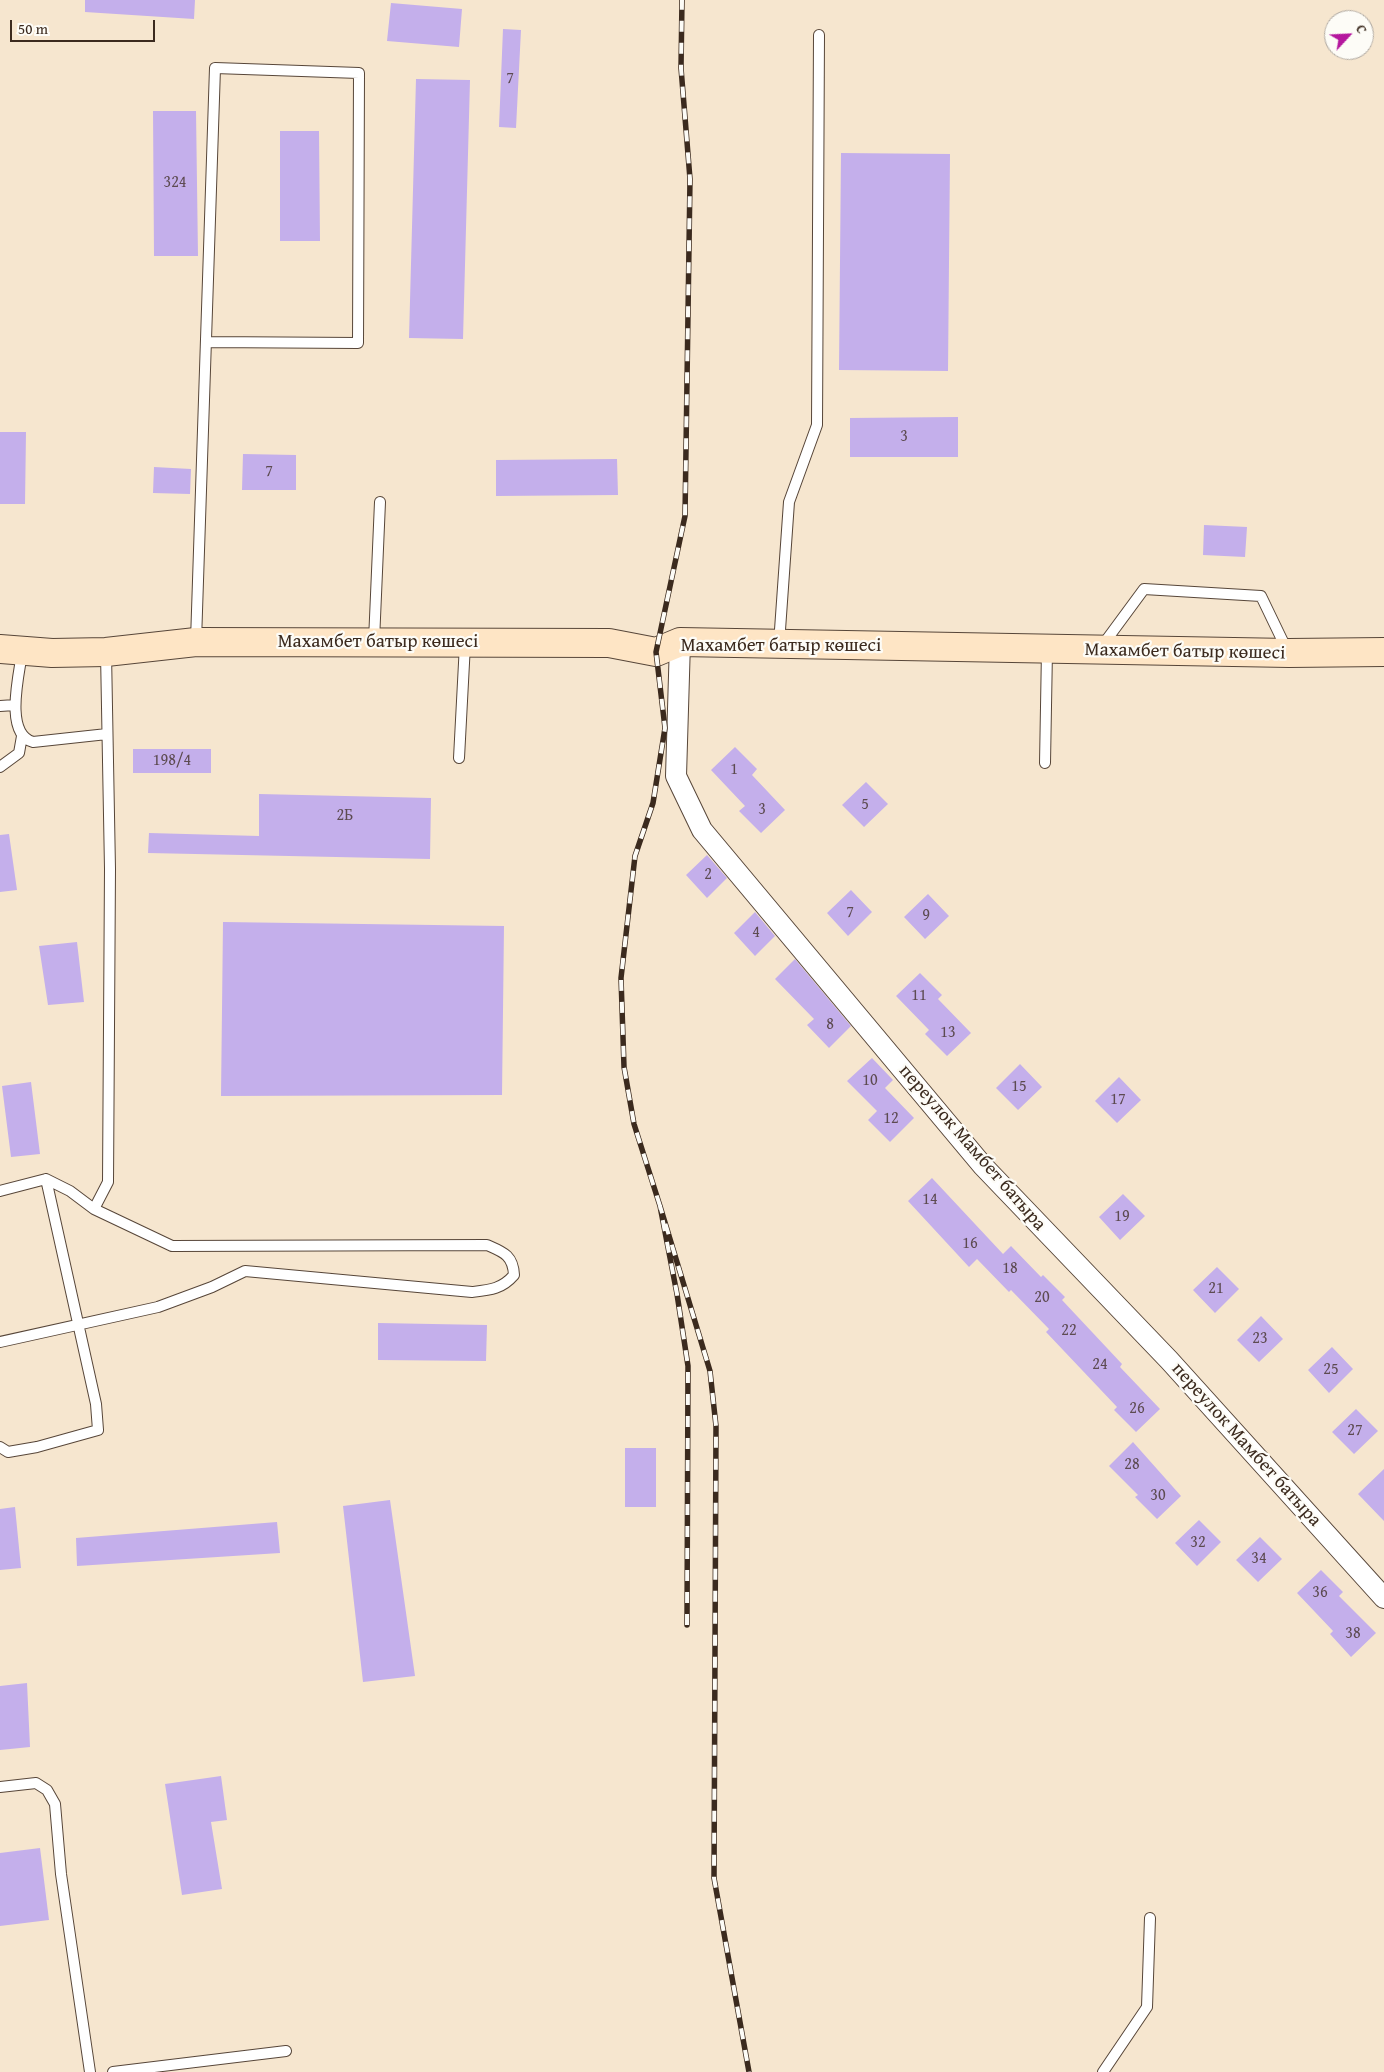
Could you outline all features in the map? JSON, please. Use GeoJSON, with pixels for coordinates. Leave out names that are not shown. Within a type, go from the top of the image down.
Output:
{"type":"FeatureCollection","features":[{"type":"Feature","properties":{"kind":"street","name":"Махамбет батыр көшесі"},"geometry":{"type":"LineString","coordinates":[[11,649],[52,653],[106,652],[196,642],[609,643],[656,652],[680,642],[1289,653],[1384,652]]}},
{"type":"Feature","properties":{"kind":"street","name":"переулок Мамбет батыра"},"geometry":{"type":"LineString","coordinates":[[680,642],[676,776],[702,830],[983,1166],[1169,1360],[1384,1598]]}},
{"type":"Feature","properties":{"kind":"lane"},"geometry":{"type":"LineString","coordinates":[[779,645],[789,502],[817,426],[819,35]]}},
{"type":"Feature","properties":{"kind":"lane"},"geometry":{"type":"LineString","coordinates":[[196,642],[215,68],[358,73],[358,343],[206,342]]}},
{"type":"Feature","properties":{"kind":"lane"},"geometry":{"type":"LineString","coordinates":[[374,642],[380,502]]}},
{"type":"Feature","properties":{"kind":"lane"},"geometry":{"type":"LineString","coordinates":[[1100,650],[1144,589],[1261,596],[1289,653]]}},
{"type":"Feature","properties":{"kind":"lane"},"geometry":{"type":"LineString","coordinates":[[459,758],[465,643]]}},
{"type":"Feature","properties":{"kind":"lane"},"geometry":{"type":"LineString","coordinates":[[0,767],[19,753],[22,736],[17,724],[11,649]]}},
{"type":"Feature","properties":{"kind":"lane"},"geometry":{"type":"LineString","coordinates":[[1045,763],[1047,649]]}},
{"type":"Feature","properties":{"kind":"lane"},"geometry":{"type":"LineString","coordinates":[[94,1209],[108,1182],[110,869],[106,652]]}},
{"type":"Feature","properties":{"kind":"lane"},"geometry":{"type":"LineString","coordinates":[[0,706],[15,705]]}},
{"type":"Feature","properties":{"kind":"lane"},"geometry":{"type":"LineString","coordinates":[[22,736],[33,742],[107,734]]}},
{"type":"Feature","properties":{"kind":"lane"},"geometry":{"type":"LineString","coordinates":[[0,1447],[8,1452],[98,1430],[96,1404],[46,1179]]}},
{"type":"Feature","properties":{"kind":"lane"},"geometry":{"type":"LineString","coordinates":[[0,1191],[46,1179],[70,1191],[94,1209],[172,1246],[487,1245],[507,1253],[513,1265],[514,1275],[506,1285],[495,1290],[472,1292],[245,1271],[212,1287],[158,1307],[78,1323],[0,1342]]}},
{"type":"Feature","properties":{"kind":"lane"},"geometry":{"type":"LineString","coordinates":[[0,1787],[36,1784],[47,1790],[55,1804],[61,1874],[90,2072]]}},
{"type":"Feature","properties":{"kind":"lane"},"geometry":{"type":"LineString","coordinates":[[1103,2072],[1147,2007],[1150,1918]]}},
{"type":"Feature","properties":{"kind":"lane"},"geometry":{"type":"LineString","coordinates":[[117,2072],[286,2051]]}},
{"type":"Feature","properties":{"kind":"building"},"geometry":{"type":"Polygon","coordinates":[[[85,0],[195,0],[194,19],[85,12],[85,0]]]}},
{"type":"Feature","properties":{"kind":"building"},"geometry":{"type":"Polygon","coordinates":[[[391,3],[462,9],[459,47],[387,41],[391,3]]]}},
{"type":"Feature","properties":{"kind":"building"},"geometry":{"type":"Polygon","coordinates":[[[503,29],[521,30],[516,128],[499,127],[503,29]]]}},
{"type":"Feature","properties":{"kind":"building"},"geometry":{"type":"Polygon","coordinates":[[[416,79],[470,80],[463,339],[409,338],[416,79]]]}},
{"type":"Feature","properties":{"kind":"building"},"geometry":{"type":"Polygon","coordinates":[[[153,111],[196,111],[198,256],[154,256],[153,111]]]}},
{"type":"Feature","properties":{"kind":"building"},"geometry":{"type":"Polygon","coordinates":[[[280,131],[319,131],[320,241],[280,241],[280,131]]]}},
{"type":"Feature","properties":{"kind":"building"},"geometry":{"type":"Polygon","coordinates":[[[841,153],[950,154],[948,371],[839,370],[841,153]]]}},
{"type":"Feature","properties":{"kind":"building"},"geometry":{"type":"Polygon","coordinates":[[[958,417],[958,457],[850,457],[850,418],[958,417]]]}},
{"type":"Feature","properties":{"kind":"building"},"geometry":{"type":"Polygon","coordinates":[[[0,432],[26,432],[25,504],[0,504],[0,432]]]}},
{"type":"Feature","properties":{"kind":"building"},"geometry":{"type":"Polygon","coordinates":[[[243,454],[296,455],[296,490],[242,490],[243,454]]]}},
{"type":"Feature","properties":{"kind":"building"},"geometry":{"type":"Polygon","coordinates":[[[617,459],[618,495],[496,496],[496,460],[617,459]]]}},
{"type":"Feature","properties":{"kind":"building"},"geometry":{"type":"Polygon","coordinates":[[[154,467],[191,469],[190,494],[153,493],[154,467]]]}},
{"type":"Feature","properties":{"kind":"building"},"geometry":{"type":"Polygon","coordinates":[[[1204,525],[1247,527],[1245,557],[1203,555],[1204,525]]]}},
{"type":"Feature","properties":{"kind":"building"},"geometry":{"type":"Polygon","coordinates":[[[735,747],[757,769],[752,775],[785,810],[761,833],[739,811],[745,806],[711,770],[735,747]]]}},
{"type":"Feature","properties":{"kind":"building"},"geometry":{"type":"Polygon","coordinates":[[[133,749],[211,749],[211,773],[133,773],[133,749]]]}},
{"type":"Feature","properties":{"kind":"building"},"geometry":{"type":"Polygon","coordinates":[[[866,782],[888,804],[864,827],[842,805],[866,782]]]}},
{"type":"Feature","properties":{"kind":"building"},"geometry":{"type":"Polygon","coordinates":[[[259,794],[431,798],[430,859],[148,853],[149,833],[259,836],[259,794]]]}},
{"type":"Feature","properties":{"kind":"building"},"geometry":{"type":"Polygon","coordinates":[[[9,834],[17,890],[0,892],[0,835],[9,834]]]}},
{"type":"Feature","properties":{"kind":"building"},"geometry":{"type":"Polygon","coordinates":[[[707,855],[727,878],[707,898],[686,875],[707,855]]]}},
{"type":"Feature","properties":{"kind":"building"},"geometry":{"type":"Polygon","coordinates":[[[851,890],[872,912],[848,936],[827,913],[851,890]]]}},
{"type":"Feature","properties":{"kind":"building"},"geometry":{"type":"Polygon","coordinates":[[[928,894],[949,916],[925,939],[904,917],[928,894]]]}},
{"type":"Feature","properties":{"kind":"building"},"geometry":{"type":"Polygon","coordinates":[[[755,912],[775,936],[755,956],[734,933],[755,912]]]}},
{"type":"Feature","properties":{"kind":"building"},"geometry":{"type":"Polygon","coordinates":[[[223,922],[504,926],[502,1095],[221,1096],[223,922]]]}},
{"type":"Feature","properties":{"kind":"building"},"geometry":{"type":"Polygon","coordinates":[[[77,942],[84,1002],[48,1005],[39,946],[77,942]]]}},
{"type":"Feature","properties":{"kind":"building"},"geometry":{"type":"Polygon","coordinates":[[[795,959],[851,1026],[829,1048],[807,1025],[814,1019],[775,979],[795,959]]]}},
{"type":"Feature","properties":{"kind":"building"},"geometry":{"type":"Polygon","coordinates":[[[920,973],[942,995],[938,999],[971,1033],[947,1056],[925,1034],[929,1030],[896,996],[920,973]]]}},
{"type":"Feature","properties":{"kind":"building"},"geometry":{"type":"Polygon","coordinates":[[[872,1058],[893,1080],[885,1088],[914,1118],[890,1142],[868,1120],[877,1111],[847,1081],[872,1058]]]}},
{"type":"Feature","properties":{"kind":"building"},"geometry":{"type":"Polygon","coordinates":[[[1020,1064],[1042,1087],[1018,1110],[996,1088],[1020,1064]]]}},
{"type":"Feature","properties":{"kind":"building"},"geometry":{"type":"Polygon","coordinates":[[[1119,1077],[1141,1100],[1117,1123],[1095,1101],[1119,1077]]]}},
{"type":"Feature","properties":{"kind":"building"},"geometry":{"type":"Polygon","coordinates":[[[31,1082],[40,1154],[11,1157],[2,1086],[31,1082]]]}},
{"type":"Feature","properties":{"kind":"building"},"geometry":{"type":"Polygon","coordinates":[[[932,1178],[1003,1254],[1011,1246],[1041,1277],[1043,1275],[1065,1297],[1062,1300],[1122,1364],[1120,1367],[1160,1409],[1136,1432],[1114,1410],[1117,1407],[1046,1332],[1049,1329],[1011,1290],[1009,1292],[977,1259],[969,1267],[908,1201],[932,1178]]]}},
{"type":"Feature","properties":{"kind":"building"},"geometry":{"type":"Polygon","coordinates":[[[1123,1194],[1145,1216],[1120,1240],[1099,1217],[1123,1194]]]}},
{"type":"Feature","properties":{"kind":"building"},"geometry":{"type":"Polygon","coordinates":[[[1217,1267],[1239,1289],[1215,1313],[1193,1290],[1217,1267]]]}},
{"type":"Feature","properties":{"kind":"building"},"geometry":{"type":"Polygon","coordinates":[[[1261,1316],[1283,1339],[1259,1362],[1237,1340],[1261,1316]]]}},
{"type":"Feature","properties":{"kind":"building"},"geometry":{"type":"Polygon","coordinates":[[[378,1323],[487,1325],[486,1361],[378,1360],[378,1323]]]}},
{"type":"Feature","properties":{"kind":"building"},"geometry":{"type":"Polygon","coordinates":[[[1332,1347],[1353,1369],[1329,1393],[1308,1370],[1332,1347]]]}},
{"type":"Feature","properties":{"kind":"building"},"geometry":{"type":"Polygon","coordinates":[[[1356,1409],[1378,1431],[1354,1454],[1332,1432],[1356,1409]]]}},
{"type":"Feature","properties":{"kind":"building"},"geometry":{"type":"Polygon","coordinates":[[[1133,1442],[1181,1496],[1157,1519],[1135,1497],[1138,1495],[1109,1466],[1133,1442]]]}},
{"type":"Feature","properties":{"kind":"building"},"geometry":{"type":"Polygon","coordinates":[[[625,1448],[656,1448],[656,1507],[625,1507],[625,1448]]]}},
{"type":"Feature","properties":{"kind":"building"},"geometry":{"type":"Polygon","coordinates":[[[1384,1469],[1384,1521],[1358,1494],[1384,1469]]]}},
{"type":"Feature","properties":{"kind":"building"},"geometry":{"type":"Polygon","coordinates":[[[390,1500],[415,1676],[363,1682],[343,1506],[390,1500]]]}},
{"type":"Feature","properties":{"kind":"building"},"geometry":{"type":"Polygon","coordinates":[[[15,1507],[21,1568],[0,1570],[0,1509],[15,1507]]]}},
{"type":"Feature","properties":{"kind":"building"},"geometry":{"type":"Polygon","coordinates":[[[1199,1520],[1221,1542],[1197,1566],[1175,1543],[1199,1520]]]}},
{"type":"Feature","properties":{"kind":"building"},"geometry":{"type":"Polygon","coordinates":[[[277,1522],[280,1553],[77,1566],[76,1538],[277,1522]]]}},
{"type":"Feature","properties":{"kind":"building"},"geometry":{"type":"Polygon","coordinates":[[[1260,1537],[1282,1559],[1258,1582],[1236,1560],[1260,1537]]]}},
{"type":"Feature","properties":{"kind":"building"},"geometry":{"type":"Polygon","coordinates":[[[1321,1570],[1343,1592],[1339,1596],[1376,1633],[1351,1657],[1330,1634],[1333,1631],[1297,1593],[1321,1570]]]}},
{"type":"Feature","properties":{"kind":"building"},"geometry":{"type":"Polygon","coordinates":[[[27,1683],[30,1747],[0,1750],[0,1686],[27,1683]]]}},
{"type":"Feature","properties":{"kind":"building"},"geometry":{"type":"Polygon","coordinates":[[[221,1776],[227,1820],[211,1822],[222,1889],[182,1895],[165,1784],[221,1776]]]}},
{"type":"Feature","properties":{"kind":"building"},"geometry":{"type":"Polygon","coordinates":[[[40,1848],[49,1920],[0,1926],[0,1853],[40,1848]]]}},
{"type":"Feature","properties":{"kind":"railway"},"geometry":{"type":"LineString","coordinates":[[660,1206],[634,1124],[624,1067],[621,978],[635,856],[653,803],[665,728],[656,652],[685,516],[690,179],[681,68],[682,0]]}},
{"type":"Feature","properties":{"kind":"railway"},"geometry":{"type":"LineString","coordinates":[[687,1625],[688,1366],[677,1294],[660,1206],[710,1371],[716,1426],[714,1878],[749,2072]]}}]}
